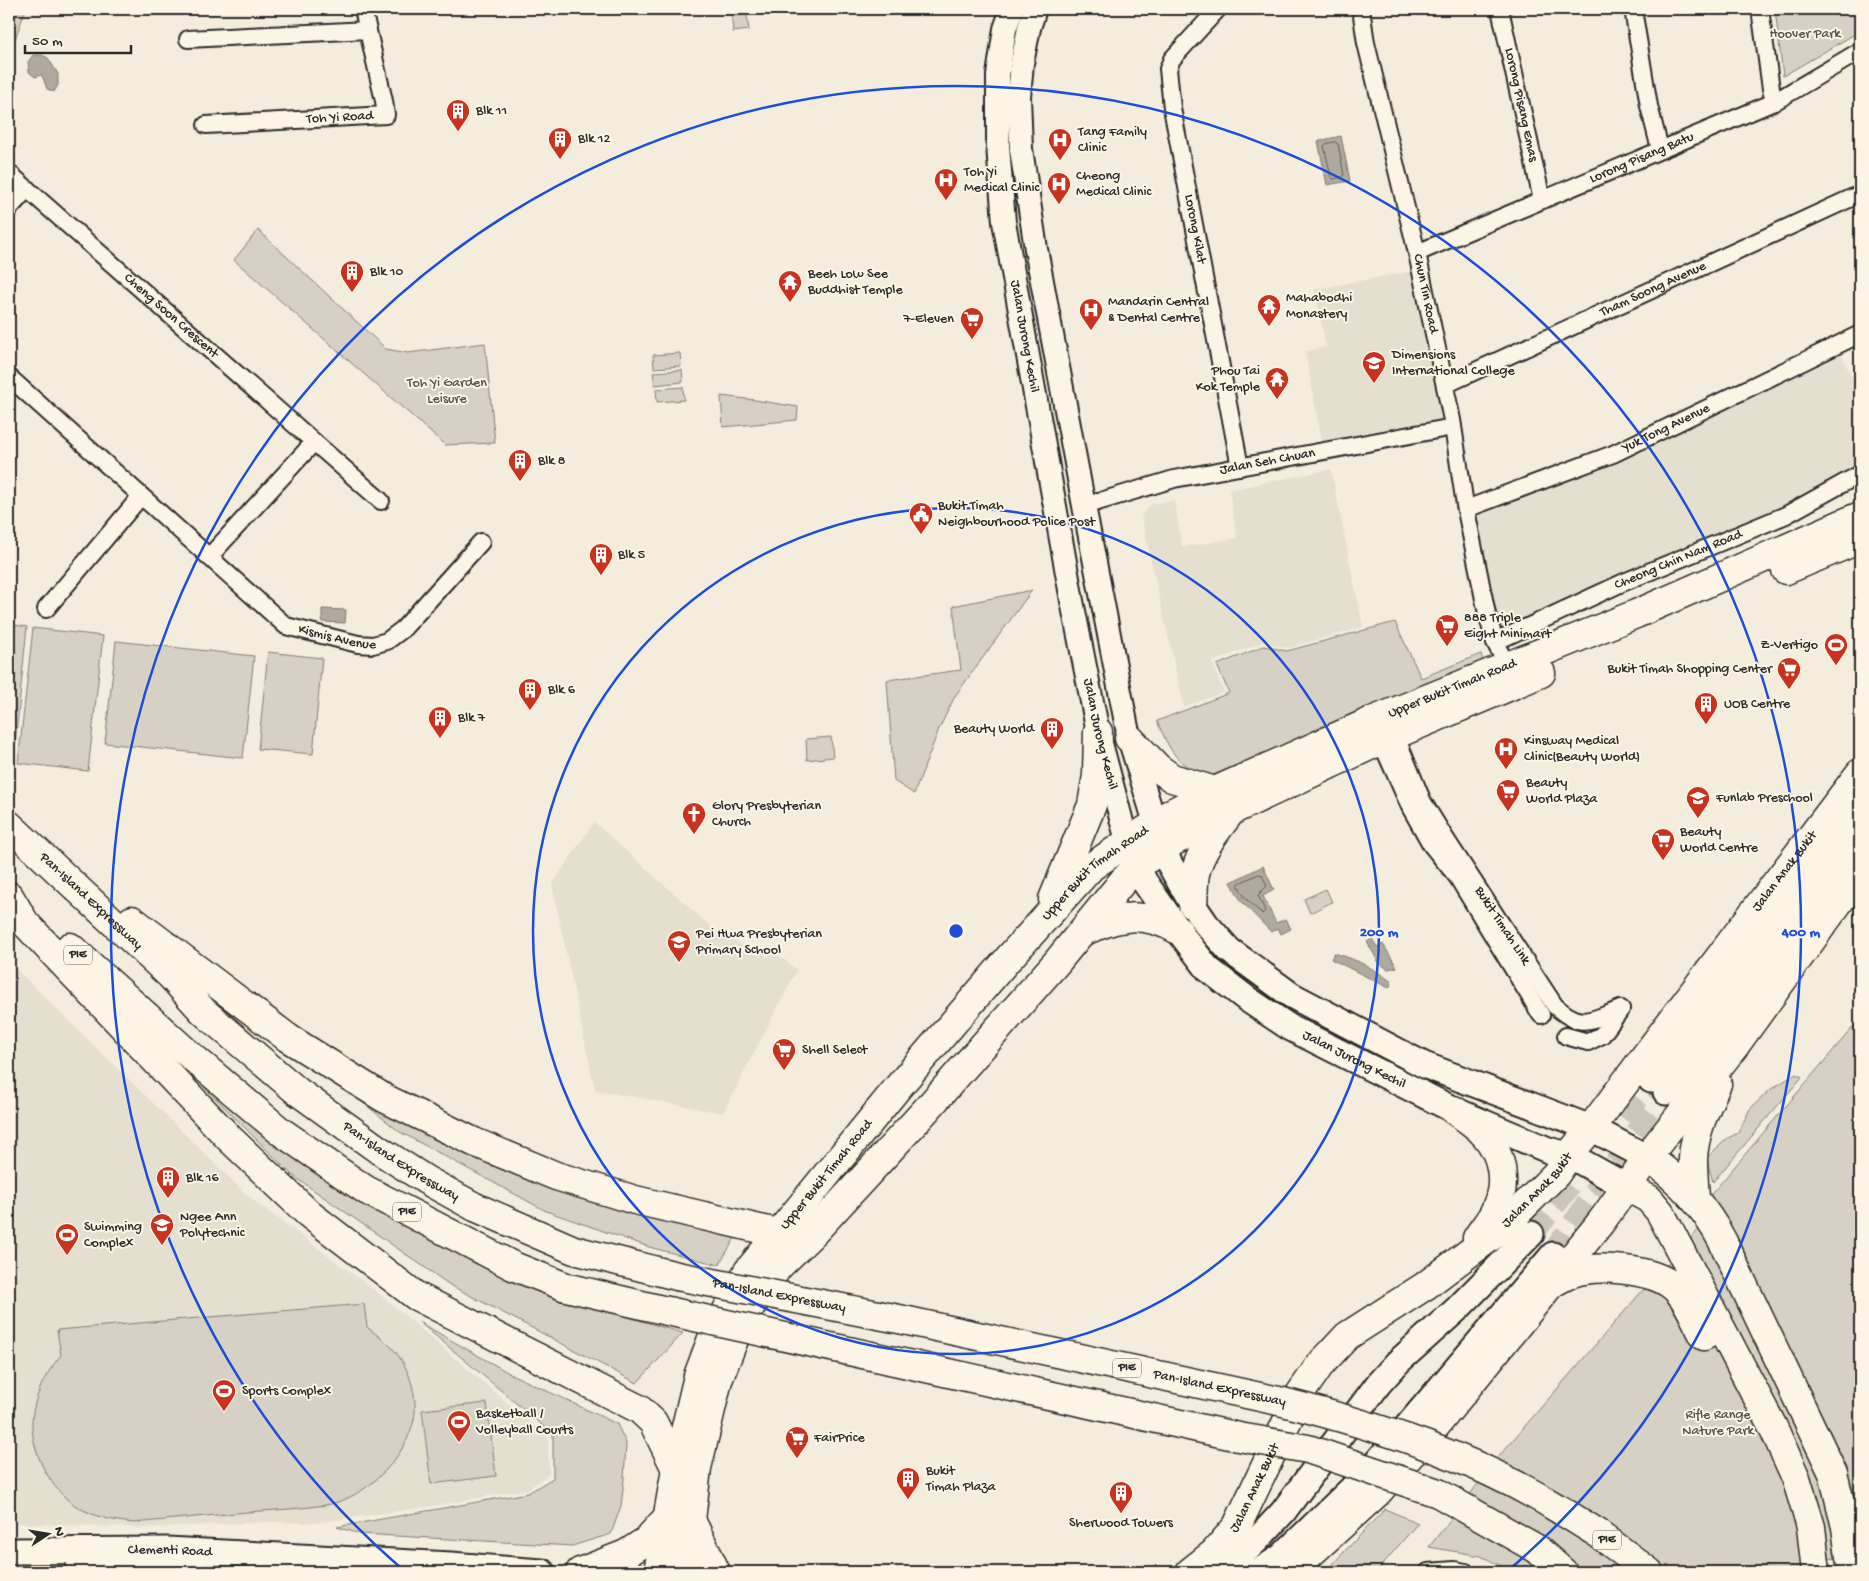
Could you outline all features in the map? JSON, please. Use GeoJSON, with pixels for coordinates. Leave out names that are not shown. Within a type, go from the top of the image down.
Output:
{"type":"FeatureCollection","features":[{"type":"Feature","properties":{"kind":"highway","name":"Upper Bukit Timah Road"},"geometry":{"type":"LineString","coordinates":[[658,1572],[697,1468],[718,1380],[733,1342],[750,1309],[778,1267],[814,1232],[927,1110],[1082,932],[1123,881],[1137,867],[1159,835],[1170,813],[1224,801],[1384,728],[1507,666],[1645,610],[1860,516]]}},
{"type":"Feature","properties":{"kind":"highway","name":"Upper Bukit Timah Road"},"geometry":{"type":"LineString","coordinates":[[1384,728],[1860,539]]}},
{"type":"Feature","properties":{"kind":"highway"},"geometry":{"type":"LineString","coordinates":[[1046,916],[1092,805],[1097,775],[1098,732]]}},
{"type":"Feature","properties":{"kind":"highway"},"geometry":{"type":"LineString","coordinates":[[1129,738],[1158,768],[1172,778],[1224,801],[1215,833],[1201,857],[1195,875],[1193,905]]}},
{"type":"Feature","properties":{"kind":"highway","name":"Jalan Anak Bukit"},"geometry":{"type":"LineString","coordinates":[[1190,1572],[1214,1554],[1237,1526],[1286,1421],[1300,1394],[1320,1365],[1347,1336],[1462,1260],[1501,1230],[1556,1174],[1569,1154],[1591,1128],[1860,773]]}},
{"type":"Feature","properties":{"kind":"highway","name":"Pan-Island Expressway"},"geometry":{"type":"LineString","coordinates":[[9,825],[171,976],[204,1012],[297,1091],[379,1150],[426,1180],[476,1207],[574,1250],[677,1276],[908,1321],[1266,1398],[1389,1432],[1482,1467],[1538,1495],[1599,1534],[1649,1572]]}},
{"type":"Feature","properties":{"kind":"highway","name":"Upper Bukit Timah Road"},"geometry":{"type":"LineString","coordinates":[[685,1572],[676,1469],[698,1376],[713,1336],[748,1271],[777,1233],[893,1093],[1046,916],[1092,867],[1128,840],[1159,835]]}},
{"type":"Feature","properties":{"kind":"highway"},"geometry":{"type":"LineString","coordinates":[[1290,1572],[1377,1493],[1434,1428],[1627,1187],[1734,1046],[1860,873]]}},
{"type":"Feature","properties":{"kind":"highway"},"geometry":{"type":"LineString","coordinates":[[9,894],[24,923],[230,1139],[309,1214],[416,1296],[639,1409],[653,1422],[676,1469]]}},
{"type":"Feature","properties":{"kind":"highway","name":"PIE"},"geometry":{"type":"LineString","coordinates":[[9,894],[184,1050],[272,1124],[366,1190],[513,1266],[566,1287],[664,1310],[1239,1437],[1308,1449],[1438,1492],[1537,1549],[1563,1572]]}},
{"type":"Feature","properties":{"kind":"highway"},"geometry":{"type":"LineString","coordinates":[[102,912],[124,916],[133,920],[288,1038],[384,1098],[474,1142],[556,1176],[635,1200],[777,1233]]}},
{"type":"Feature","properties":{"kind":"highway"},"geometry":{"type":"LineString","coordinates":[[1082,932],[1115,920],[1139,916],[1164,922],[1178,930]]}},
{"type":"Feature","properties":{"kind":"highway"},"geometry":{"type":"LineString","coordinates":[[1695,1198],[1693,1173],[1695,1145],[1708,1102],[1734,1046]]}},
{"type":"Feature","properties":{"kind":"highway"},"geometry":{"type":"LineString","coordinates":[[1454,1110],[1477,1127],[1491,1143],[1501,1164],[1503,1184],[1496,1210],[1462,1260]]}},
{"type":"Feature","properties":{"kind":"highway"},"geometry":{"type":"LineString","coordinates":[[1648,1158],[1695,1198],[1713,1222],[1723,1242],[1833,1473],[1846,1527],[1852,1572]]}},
{"type":"Feature","properties":{"kind":"highway"},"geometry":{"type":"LineString","coordinates":[[1627,1187],[1649,1199],[1660,1212],[1693,1314],[1702,1332],[1741,1396],[1773,1427],[1796,1478],[1811,1527],[1816,1572]]}},
{"type":"Feature","properties":{"kind":"highway"},"geometry":{"type":"LineString","coordinates":[[1550,1284],[1573,1273],[1603,1269],[1619,1270],[1661,1279],[1681,1276]]}},
{"type":"Feature","properties":{"kind":"highway"},"geometry":{"type":"LineString","coordinates":[[580,1572],[626,1554],[679,1519],[716,1572]]}},
{"type":"Feature","properties":{"kind":"main road","name":"Jalan Jurong Kechil"},"geometry":{"type":"LineString","coordinates":[[1012,9],[1005,29],[998,75],[998,138],[1004,222],[1072,601],[1098,732],[1128,840],[1144,881],[1208,969],[1246,999],[1290,1027],[1454,1110],[1548,1150],[1569,1154],[1627,1187]]}},
{"type":"Feature","properties":{"kind":"main road","name":"Jalan Jurong Kechil"},"geometry":{"type":"LineString","coordinates":[[1035,9],[1029,28],[1021,72],[1019,97],[1021,149],[1036,249],[1129,738],[1169,862],[1193,905],[1206,924],[1229,950],[1291,995],[1424,1065],[1591,1128],[1648,1158]]}},
{"type":"Feature","properties":{"kind":"main road","name":"Jalan Anak Bukit"},"geometry":{"type":"LineString","coordinates":[[1860,802],[1659,1086],[1860,842]]}},
{"type":"Feature","properties":{"kind":"main road","name":"Jalan Anak Bukit"},"geometry":{"type":"LineString","coordinates":[[1224,1572],[1283,1512],[1379,1383],[1398,1362],[1470,1295],[1531,1234]]}},
{"type":"Feature","properties":{"kind":"main road"},"geometry":{"type":"LineString","coordinates":[[1258,1572],[1288,1551],[1366,1475],[1553,1255]]}},
{"type":"Feature","properties":{"kind":"main road","name":"Clementi Road"},"geometry":{"type":"LineString","coordinates":[[9,1551],[167,1550],[542,1572]]}},
{"type":"Feature","properties":{"kind":"main road","name":"Clementi Road"},"geometry":{"type":"LineString","coordinates":[[9,1562],[194,1572]]}},
{"type":"Feature","properties":{"kind":"street","name":"Toh Yi Road"},"geometry":{"type":"LineString","coordinates":[[206,125],[384,116],[386,113],[362,9]]}},
{"type":"Feature","properties":{"kind":"street","name":"Lorong Kilat"},"geometry":{"type":"LineString","coordinates":[[1217,9],[1172,59],[1168,69],[1172,108],[1240,467]]}},
{"type":"Feature","properties":{"kind":"street","name":"Chun Tin Road"},"geometry":{"type":"LineString","coordinates":[[1361,9],[1366,43],[1417,253],[1445,385],[1466,510],[1488,614],[1495,642],[1507,666]]}},
{"type":"Feature","properties":{"kind":"street","name":"Lorong Pisang Emas"},"geometry":{"type":"LineString","coordinates":[[1500,9],[1542,200]]}},
{"type":"Feature","properties":{"kind":"street"},"geometry":{"type":"LineString","coordinates":[[1633,9],[1649,106],[1660,149]]}},
{"type":"Feature","properties":{"kind":"street"},"geometry":{"type":"LineString","coordinates":[[1760,9],[1774,102]]}},
{"type":"Feature","properties":{"kind":"street"},"geometry":{"type":"LineString","coordinates":[[188,39],[368,30]]}},
{"type":"Feature","properties":{"kind":"street","name":"Lorong Pisang Batu"},"geometry":{"type":"LineString","coordinates":[[1417,253],[1774,102],[1860,51]]}},
{"type":"Feature","properties":{"kind":"street","name":"Cheng Soon Crescent"},"geometry":{"type":"LineString","coordinates":[[9,173],[381,501]]}},
{"type":"Feature","properties":{"kind":"street"},"geometry":{"type":"LineString","coordinates":[[9,209],[27,189]]}},
{"type":"Feature","properties":{"kind":"street","name":"Tham Soong Avenue"},"geometry":{"type":"LineString","coordinates":[[1445,385],[1860,194]]}},
{"type":"Feature","properties":{"kind":"street","name":"Yuk Tong Avenue"},"geometry":{"type":"LineString","coordinates":[[1466,510],[1612,454],[1860,334]]}},
{"type":"Feature","properties":{"kind":"street","name":"Kismis Avenue"},"geometry":{"type":"LineString","coordinates":[[9,378],[286,626],[358,644],[373,645],[387,641],[403,629],[481,542]]}},
{"type":"Feature","properties":{"kind":"street","name":"Jalan Seh Chuan"},"geometry":{"type":"LineString","coordinates":[[1084,506],[1174,479],[1453,426]]}},
{"type":"Feature","properties":{"kind":"street"},"geometry":{"type":"LineString","coordinates":[[209,558],[314,442]]}},
{"type":"Feature","properties":{"kind":"street","name":"Cheong Chin Nam Road"},"geometry":{"type":"LineString","coordinates":[[1495,642],[1622,583],[1786,515],[1860,474]]}},
{"type":"Feature","properties":{"kind":"street"},"geometry":{"type":"LineString","coordinates":[[46,609],[141,496]]}},
{"type":"Feature","properties":{"kind":"street","name":"Bukit Timah Link"},"geometry":{"type":"LineString","coordinates":[[1384,728],[1410,807],[1432,846],[1458,878],[1541,1015]]}},
{"type":"Feature","properties":{"kind":"street","name":"Bukit Timah Link"},"geometry":{"type":"LineString","coordinates":[[1384,728],[1423,802],[1555,1006],[1568,1018],[1585,1022],[1621,1009],[1602,1035],[1588,1042],[1566,1036]]}},
{"type":"Feature","properties":{"kind":"street"},"geometry":{"type":"LineString","coordinates":[[1428,1572],[1454,1570],[1466,1572]]}},
{"type":"Feature","properties":{"kind":"shaded area","name":"Dimensions International College"},"geometry":{"type":"Polygon","coordinates":[[[1414,271],[1443,418],[1322,441],[1305,351],[1326,347],[1315,289],[1414,271]]]}},
{"type":"Feature","properties":{"kind":"shaded area"},"geometry":{"type":"Polygon","coordinates":[[[1841,354],[1860,393],[1860,469],[1785,511],[1502,632],[1471,504],[1841,354]]]}},
{"type":"Feature","properties":{"kind":"shaded area"},"geometry":{"type":"Polygon","coordinates":[[[1331,469],[1363,627],[1288,648],[1263,642],[1212,662],[1224,692],[1184,707],[1141,516],[1151,504],[1174,500],[1182,547],[1237,538],[1229,490],[1331,469]]]}},
{"type":"Feature","properties":{"kind":"shaded area","name":"Pei Hwa Presbyterian Primary School"},"geometry":{"type":"Polygon","coordinates":[[[594,822],[717,932],[768,957],[772,950],[797,970],[723,1113],[595,1090],[552,885],[594,822]]]}},
{"type":"Feature","properties":{"kind":"shaded area","name":"Ngee Ann Polytechnic"},"geometry":{"type":"Polygon","coordinates":[[[9,962],[249,1197],[381,1295],[548,1438],[549,1474],[528,1489],[427,1507],[315,1523],[272,1522],[144,1528],[9,1523],[9,962]]]}},
{"type":"Feature","properties":{"kind":"green space"},"geometry":{"type":"Polygon","coordinates":[[[9,9],[26,9],[9,55],[9,9]]]}},
{"type":"Feature","properties":{"kind":"green space"},"geometry":{"type":"Polygon","coordinates":[[[731,9],[746,9],[749,30],[733,32],[731,9]]]}},
{"type":"Feature","properties":{"kind":"green space","name":"Hoover Park"},"geometry":{"type":"Polygon","coordinates":[[[1775,9],[1860,9],[1860,31],[1783,76],[1775,9]]]}},
{"type":"Feature","properties":{"kind":"green space","name":"Toh Yi Garden Leisure"},"geometry":{"type":"Polygon","coordinates":[[[258,230],[386,349],[408,353],[485,343],[495,443],[445,445],[234,260],[258,230]]]}},
{"type":"Feature","properties":{"kind":"green space"},"geometry":{"type":"Polygon","coordinates":[[[680,353],[681,366],[654,368],[653,355],[680,353]]]}},
{"type":"Feature","properties":{"kind":"green space"},"geometry":{"type":"Polygon","coordinates":[[[682,370],[683,382],[655,385],[653,372],[682,370]]]}},
{"type":"Feature","properties":{"kind":"green space"},"geometry":{"type":"Polygon","coordinates":[[[683,387],[684,400],[657,402],[656,389],[683,387]]]}},
{"type":"Feature","properties":{"kind":"green space"},"geometry":{"type":"Polygon","coordinates":[[[721,396],[798,407],[797,420],[723,427],[721,396]]]}},
{"type":"Feature","properties":{"kind":"green space"},"geometry":{"type":"Polygon","coordinates":[[[1032,590],[955,696],[939,729],[914,794],[894,781],[887,680],[961,670],[953,606],[1032,590]]]}},
{"type":"Feature","properties":{"kind":"green space"},"geometry":{"type":"Polygon","coordinates":[[[1395,622],[1421,678],[1481,654],[1484,664],[1471,681],[1205,778],[1180,761],[1170,749],[1157,721],[1229,693],[1217,665],[1264,646],[1287,651],[1395,622]]]}},
{"type":"Feature","properties":{"kind":"green space"},"geometry":{"type":"Polygon","coordinates":[[[9,624],[27,627],[11,784],[9,782],[9,624]]]}},
{"type":"Feature","properties":{"kind":"green space"},"geometry":{"type":"Polygon","coordinates":[[[33,628],[103,636],[88,771],[18,763],[33,628]]]}},
{"type":"Feature","properties":{"kind":"green space"},"geometry":{"type":"Polygon","coordinates":[[[116,641],[254,656],[243,758],[105,743],[116,641]]]}},
{"type":"Feature","properties":{"kind":"green space"},"geometry":{"type":"Polygon","coordinates":[[[268,652],[322,658],[313,754],[258,749],[268,652]]]}},
{"type":"Feature","properties":{"kind":"green space"},"geometry":{"type":"Polygon","coordinates":[[[831,737],[833,757],[807,760],[806,739],[831,737]]]}},
{"type":"Feature","properties":{"kind":"green space"},"geometry":{"type":"Polygon","coordinates":[[[1326,889],[1332,902],[1310,913],[1304,899],[1326,889]]]}},
{"type":"Feature","properties":{"kind":"green space","name":"Rifle Range Nature Park"},"geometry":{"type":"Polygon","coordinates":[[[1860,1019],[1860,1559],[1802,1558],[1803,1572],[1514,1572],[1481,1556],[1429,1547],[1505,1449],[1643,1290],[1716,1210],[1708,1198],[1860,1019]]]}},
{"type":"Feature","properties":{"kind":"green space"},"geometry":{"type":"Polygon","coordinates":[[[300,1053],[403,1118],[738,1233],[719,1265],[649,1247],[546,1211],[400,1132],[300,1053]]]}},
{"type":"Feature","properties":{"kind":"green space"},"geometry":{"type":"Polygon","coordinates":[[[1796,1074],[1802,1077],[1713,1182],[1706,1158],[1728,1138],[1738,1133],[1750,1109],[1771,1089],[1796,1074]]]}},
{"type":"Feature","properties":{"kind":"green space"},"geometry":{"type":"Polygon","coordinates":[[[201,1084],[552,1295],[683,1333],[637,1383],[450,1285],[292,1175],[201,1084]]]}},
{"type":"Feature","properties":{"kind":"green space","name":"Sports Complex"},"geometry":{"type":"Polygon","coordinates":[[[364,1304],[367,1327],[393,1349],[404,1364],[413,1387],[415,1412],[410,1434],[393,1462],[382,1474],[356,1494],[326,1505],[134,1523],[104,1518],[76,1506],[59,1491],[45,1472],[33,1439],[32,1419],[41,1386],[61,1355],[57,1330],[364,1304]]]}},
{"type":"Feature","properties":{"kind":"green space"},"geometry":{"type":"Polygon","coordinates":[[[419,1322],[509,1373],[617,1424],[626,1443],[624,1480],[621,1506],[611,1534],[572,1546],[360,1534],[337,1527],[528,1493],[553,1478],[553,1434],[419,1322]]]}},
{"type":"Feature","properties":{"kind":"green space","name":"Basketball / Volleyball Courts"},"geometry":{"type":"Polygon","coordinates":[[[487,1403],[496,1476],[431,1484],[422,1410],[487,1403]]]}},
{"type":"Feature","properties":{"kind":"green space"},"geometry":{"type":"Polygon","coordinates":[[[1385,1509],[1418,1523],[1376,1572],[1325,1572],[1385,1509]]]}},
{"type":"Feature","properties":{"kind":"water"},"geometry":{"type":"Polygon","coordinates":[[[33,55],[42,55],[48,58],[58,74],[58,85],[54,92],[47,89],[42,75],[35,77],[29,72],[28,62],[33,55]]]}},
{"type":"Feature","properties":{"kind":"water"},"geometry":{"type":"Polygon","coordinates":[[[1341,136],[1350,181],[1327,185],[1318,141],[1341,136]]]}},
{"type":"Feature","properties":{"kind":"water"},"geometry":{"type":"Polygon","coordinates":[[[322,609],[346,610],[345,623],[322,622],[322,609]]]}},
{"type":"Feature","properties":{"kind":"water"},"geometry":{"type":"Polygon","coordinates":[[[1263,866],[1274,890],[1263,896],[1276,923],[1286,919],[1291,929],[1281,934],[1278,929],[1271,932],[1241,901],[1231,882],[1263,866]]]}},
{"type":"Feature","properties":{"kind":"water"},"geometry":{"type":"Polygon","coordinates":[[[1372,939],[1377,947],[1383,944],[1397,967],[1388,969],[1379,963],[1367,942],[1372,939]]]}},
{"type":"Feature","properties":{"kind":"water"},"geometry":{"type":"Polygon","coordinates":[[[1334,953],[1357,961],[1378,972],[1392,982],[1389,988],[1331,959],[1334,953]]]}},
{"type":"Feature","properties":{"kind":"tunnel"},"geometry":{"type":"LineString","coordinates":[[1531,1234],[1651,1080]]}},
{"type":"Feature","properties":{"kind":"tunnel"},"geometry":{"type":"LineString","coordinates":[[1553,1255],[1666,1092]]}},
{"type":"Feature","properties":{"kind":"place","name":"Blk 11"},"geometry":{"type":"Point","coordinates":[458,132]}},
{"type":"Feature","properties":{"kind":"place","name":"Blk 12"},"geometry":{"type":"Point","coordinates":[560,160]}},
{"type":"Feature","properties":{"kind":"place","name":"Tang Family Clinic"},"geometry":{"type":"Point","coordinates":[1060,161]}},
{"type":"Feature","properties":{"kind":"place","name":"Toh Yi Medical Clinic"},"geometry":{"type":"Point","coordinates":[946,201]}},
{"type":"Feature","properties":{"kind":"place","name":"Cheong Medical Clinic"},"geometry":{"type":"Point","coordinates":[1059,205]}},
{"type":"Feature","properties":{"kind":"place","name":"Blk 10"},"geometry":{"type":"Point","coordinates":[352,293]}},
{"type":"Feature","properties":{"kind":"place","name":"Beeh Low See Buddhist Temple"},"geometry":{"type":"Point","coordinates":[790,303]}},
{"type":"Feature","properties":{"kind":"place","name":"Mahabodhi Monastery"},"geometry":{"type":"Point","coordinates":[1269,327]}},
{"type":"Feature","properties":{"kind":"place","name":"Mandarin Central & Dental Centre"},"geometry":{"type":"Point","coordinates":[1091,331]}},
{"type":"Feature","properties":{"kind":"place","name":"7-Eleven"},"geometry":{"type":"Point","coordinates":[972,340]}},
{"type":"Feature","properties":{"kind":"place","name":"Dimensions International College"},"geometry":{"type":"Point","coordinates":[1374,384]}},
{"type":"Feature","properties":{"kind":"place","name":"Phou Tai Kok Temple"},"geometry":{"type":"Point","coordinates":[1277,400]}},
{"type":"Feature","properties":{"kind":"place","name":"Blk 8"},"geometry":{"type":"Point","coordinates":[520,482]}},
{"type":"Feature","properties":{"kind":"place","name":"Bukit Timah Neighbourhood Police Post"},"geometry":{"type":"Point","coordinates":[921,535]}},
{"type":"Feature","properties":{"kind":"place","name":"Blk 5"},"geometry":{"type":"Point","coordinates":[601,576]}},
{"type":"Feature","properties":{"kind":"place","name":"888 Triple Eight Minimart"},"geometry":{"type":"Point","coordinates":[1447,647]}},
{"type":"Feature","properties":{"kind":"place","name":"Z-Vertigo"},"geometry":{"type":"Point","coordinates":[1836,666]}},
{"type":"Feature","properties":{"kind":"place","name":"Bukit Timah Shopping Center"},"geometry":{"type":"Point","coordinates":[1789,690]}},
{"type":"Feature","properties":{"kind":"place","name":"Blk 6"},"geometry":{"type":"Point","coordinates":[530,711]}},
{"type":"Feature","properties":{"kind":"place","name":"UOB Centre"},"geometry":{"type":"Point","coordinates":[1706,725]}},
{"type":"Feature","properties":{"kind":"place","name":"Blk 7"},"geometry":{"type":"Point","coordinates":[440,739]}},
{"type":"Feature","properties":{"kind":"place","name":"Beauty World"},"geometry":{"type":"Point","coordinates":[1052,750]}},
{"type":"Feature","properties":{"kind":"place","name":"Kinsway Medical Clinic(Beauty World)"},"geometry":{"type":"Point","coordinates":[1506,770]}},
{"type":"Feature","properties":{"kind":"place","name":"Beauty World Plaza"},"geometry":{"type":"Point","coordinates":[1508,812]}},
{"type":"Feature","properties":{"kind":"place","name":"Funlab Preschool"},"geometry":{"type":"Point","coordinates":[1698,819]}},
{"type":"Feature","properties":{"kind":"place","name":"Glory Presbyterian Church"},"geometry":{"type":"Point","coordinates":[694,835]}},
{"type":"Feature","properties":{"kind":"place","name":"Beauty World Centre"},"geometry":{"type":"Point","coordinates":[1663,861]}},
{"type":"Feature","properties":{"kind":"place","name":"Pei Hwa Presbyterian Primary School"},"geometry":{"type":"Point","coordinates":[679,963]}},
{"type":"Feature","properties":{"kind":"place","name":"Shell Select"},"geometry":{"type":"Point","coordinates":[784,1071]}},
{"type":"Feature","properties":{"kind":"place","name":"Blk 16"},"geometry":{"type":"Point","coordinates":[168,1199]}},
{"type":"Feature","properties":{"kind":"place","name":"Ngee Ann Polytechnic"},"geometry":{"type":"Point","coordinates":[162,1246]}},
{"type":"Feature","properties":{"kind":"place","name":"Swimming Complex"},"geometry":{"type":"Point","coordinates":[67,1256]}},
{"type":"Feature","properties":{"kind":"place","name":"Sports Complex"},"geometry":{"type":"Point","coordinates":[224,1412]}},
{"type":"Feature","properties":{"kind":"place","name":"Basketball / Volleyball Courts"},"geometry":{"type":"Point","coordinates":[459,1443]}},
{"type":"Feature","properties":{"kind":"place","name":"FairPrice"},"geometry":{"type":"Point","coordinates":[797,1459]}},
{"type":"Feature","properties":{"kind":"place","name":"Bukit Timah Plaza"},"geometry":{"type":"Point","coordinates":[908,1500]}},
{"type":"Feature","properties":{"kind":"place","name":"Sherwood Towers"},"geometry":{"type":"Point","coordinates":[1121,1514]}}]}
